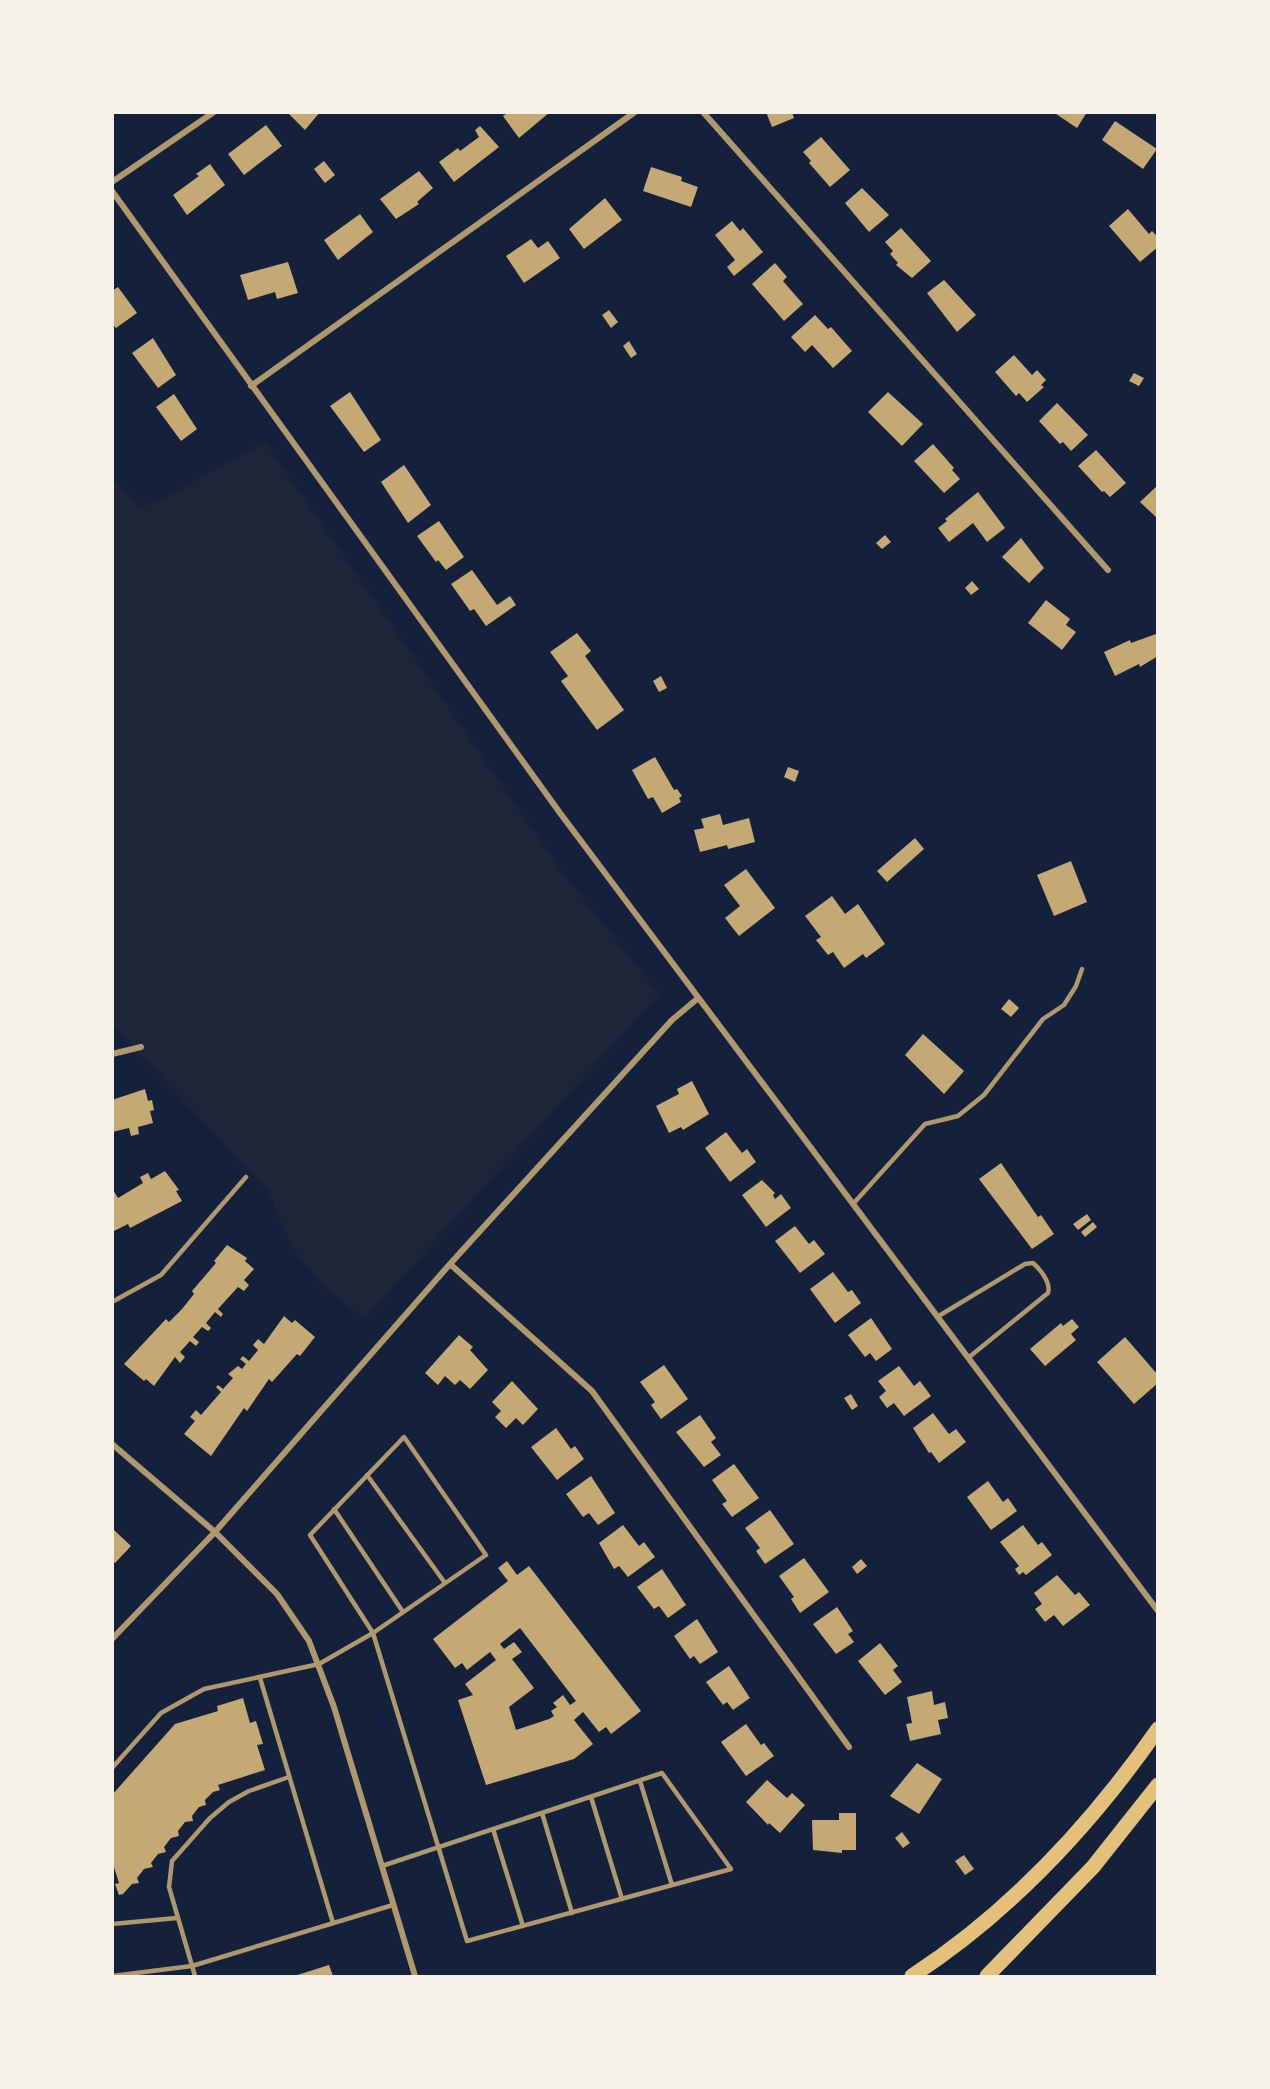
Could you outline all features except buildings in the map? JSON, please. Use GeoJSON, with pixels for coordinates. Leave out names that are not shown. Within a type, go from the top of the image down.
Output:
{"type":"FeatureCollection","features":[{"type":"Feature","properties":{"kind":"main road"},"geometry":{"type":"LineString","coordinates":[[912,1977],[980,1926],[1026,1886],[1093,1814],[1158,1729]]}},
{"type":"Feature","properties":{"kind":"main road"},"geometry":{"type":"LineString","coordinates":[[987,1977],[1093,1867],[1158,1785]]}},
{"type":"Feature","properties":{"kind":"street"},"geometry":{"type":"LineString","coordinates":[[112,182],[214,112]]}},
{"type":"Feature","properties":{"kind":"street"},"geometry":{"type":"LineString","coordinates":[[251,386],[635,112]]}},
{"type":"Feature","properties":{"kind":"street"},"geometry":{"type":"LineString","coordinates":[[703,112],[1108,570]]}},
{"type":"Feature","properties":{"kind":"street"},"geometry":{"type":"LineString","coordinates":[[112,191],[534,778],[697,999],[1158,1611]]}},
{"type":"Feature","properties":{"kind":"street"},"geometry":{"type":"LineString","coordinates":[[112,1639],[215,1532],[450,1264],[672,1020],[697,999]]}},
{"type":"Feature","properties":{"kind":"street"},"geometry":{"type":"LineString","coordinates":[[112,1054],[141,1047]]}},
{"type":"Feature","properties":{"kind":"street"},"geometry":{"type":"LineString","coordinates":[[450,1264],[592,1391],[849,1747]]}},
{"type":"Feature","properties":{"kind":"street"},"geometry":{"type":"LineString","coordinates":[[112,1444],[215,1532],[277,1594],[309,1641],[319,1664],[415,1977]]}},
{"type":"Feature","properties":{"kind":"lane"},"geometry":{"type":"LineString","coordinates":[[853,1204],[925,1124],[958,1116],[969,1110],[984,1095],[1042,1019],[1064,1005],[1076,987],[1082,969]]}},
{"type":"Feature","properties":{"kind":"lane"},"geometry":{"type":"LineString","coordinates":[[112,1302],[161,1275],[246,1177]]}},
{"type":"Feature","properties":{"kind":"lane"},"geometry":{"type":"LineString","coordinates":[[937,1317],[1025,1264],[1033,1263],[1037,1266],[1049,1285],[1048,1293],[968,1358]]}},
{"type":"Feature","properties":{"kind":"lane"},"geometry":{"type":"LineString","coordinates":[[112,1768],[161,1713],[204,1689],[319,1664],[373,1633],[486,1555],[404,1437],[310,1534],[373,1633],[439,1847],[467,1941],[731,1869],[662,1773],[591,1797],[439,1847],[382,1866]]}},
{"type":"Feature","properties":{"kind":"lane"},"geometry":{"type":"LineString","coordinates":[[367,1475],[445,1583]]}},
{"type":"Feature","properties":{"kind":"lane"},"geometry":{"type":"LineString","coordinates":[[334,1509],[403,1612]]}},
{"type":"Feature","properties":{"kind":"lane"},"geometry":{"type":"LineString","coordinates":[[260,1678],[333,1923]]}},
{"type":"Feature","properties":{"kind":"lane"},"geometry":{"type":"LineString","coordinates":[[195,1977],[170,1887],[170,1871],[178,1854],[229,1802],[249,1791],[290,1777]]}},
{"type":"Feature","properties":{"kind":"lane"},"geometry":{"type":"LineString","coordinates":[[640,1780],[672,1886]]}},
{"type":"Feature","properties":{"kind":"lane"},"geometry":{"type":"LineString","coordinates":[[591,1797],[622,1899]]}},
{"type":"Feature","properties":{"kind":"lane"},"geometry":{"type":"LineString","coordinates":[[542,1813],[572,1912]]}},
{"type":"Feature","properties":{"kind":"lane"},"geometry":{"type":"LineString","coordinates":[[494,1829],[523,1926]]}},
{"type":"Feature","properties":{"kind":"lane"},"geometry":{"type":"LineString","coordinates":[[112,1976],[192,1966],[393,1905]]}},
{"type":"Feature","properties":{"kind":"lane"},"geometry":{"type":"LineString","coordinates":[[112,1924],[177,1918]]}},
{"type":"Feature","properties":{"kind":"shaded area"},"geometry":{"type":"Polygon","coordinates":[[[265,442],[565,876],[659,994],[365,1318],[327,1290],[291,1246],[269,1192],[113,1025],[112,478],[142,507],[169,495],[265,442]]]}}]}
